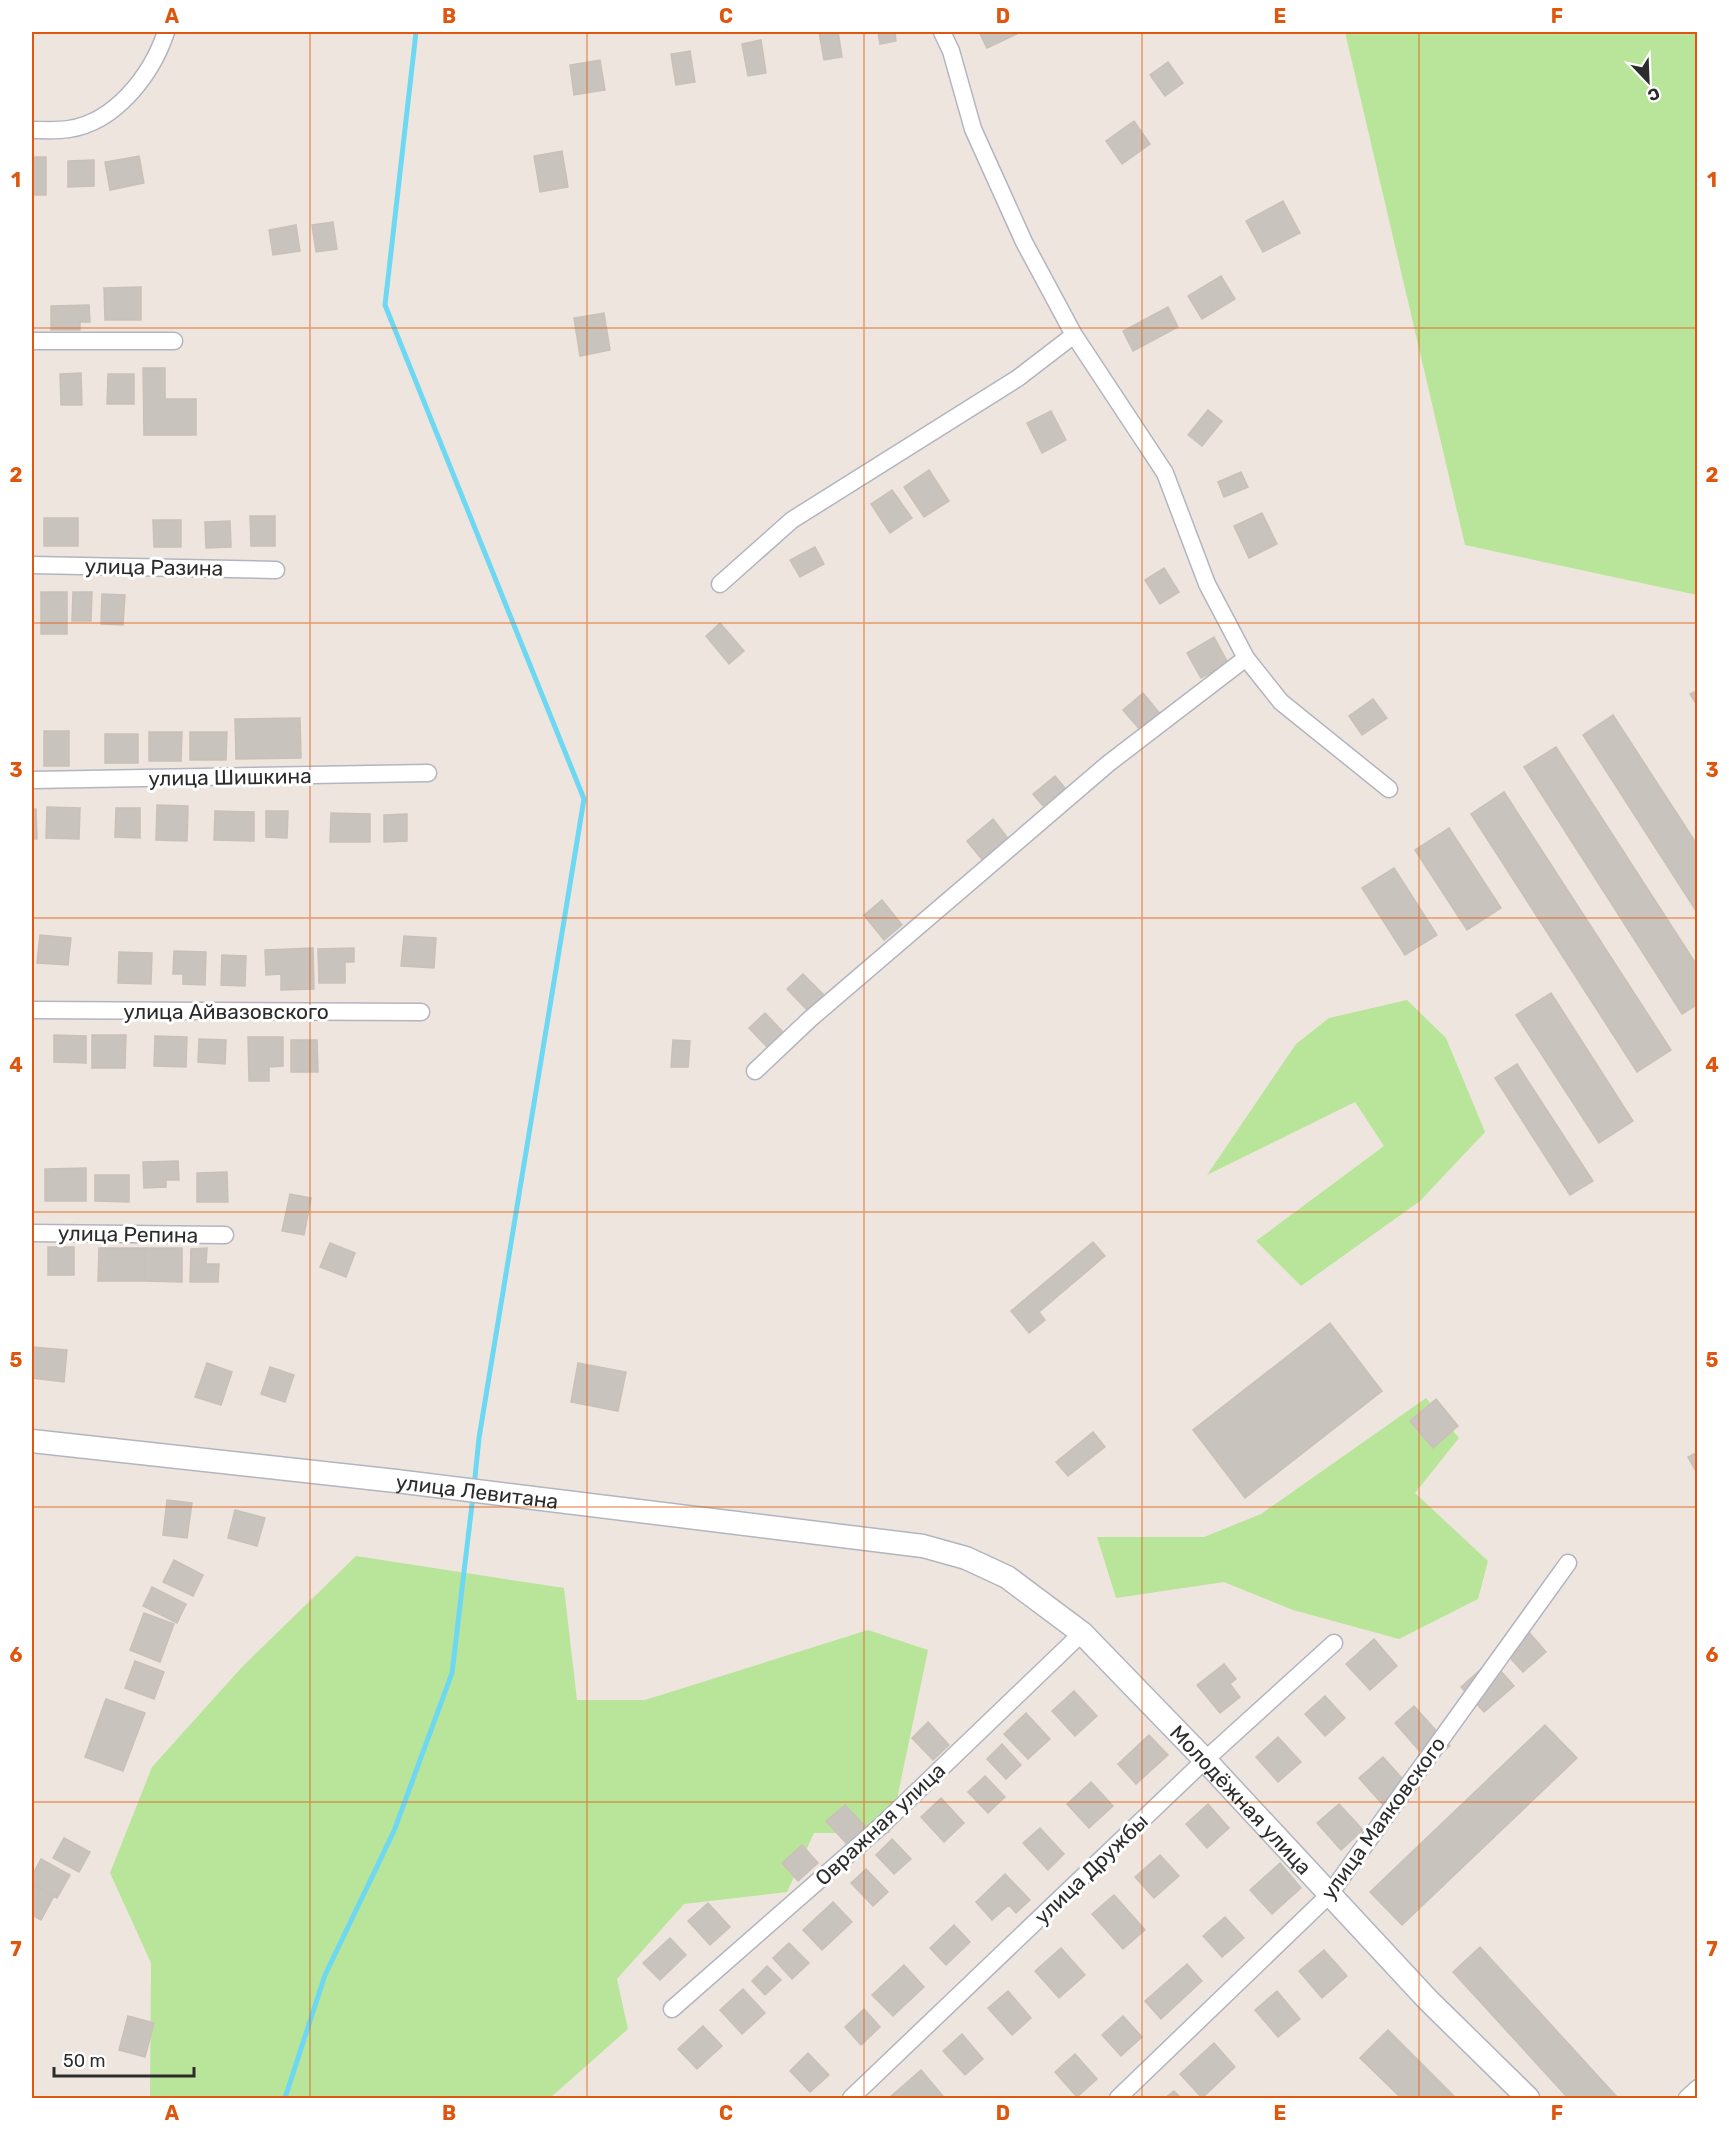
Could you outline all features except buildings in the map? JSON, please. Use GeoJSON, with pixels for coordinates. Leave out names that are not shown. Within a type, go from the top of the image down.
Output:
{"type":"FeatureCollection","features":[{"type":"Feature","properties":{"kind":"main road","name":"улица Левитана"},"geometry":{"type":"LineString","coordinates":[[32,1441],[396,1481],[923,1546]]}},
{"type":"Feature","properties":{"kind":"main road","name":"Молодёжная улица"},"geometry":{"type":"LineString","coordinates":[[923,1546],[966,1558],[1007,1577],[1082,1633],[1205,1760],[1428,2000],[1528,2098]]}},
{"type":"Feature","properties":{"kind":"street"},"geometry":{"type":"LineString","coordinates":[[32,130],[69,129],[93,121],[116,107],[140,82],[160,51],[166,32]]}},
{"type":"Feature","properties":{"kind":"street"},"geometry":{"type":"LineString","coordinates":[[942,32],[951,51],[973,129],[1024,242],[1074,335],[1165,473],[1207,584],[1246,658],[1281,702],[1389,789]]}},
{"type":"Feature","properties":{"kind":"street"},"geometry":{"type":"LineString","coordinates":[[720,584],[792,520],[1018,378],[1074,335]]}},
{"type":"Feature","properties":{"kind":"street"},"geometry":{"type":"LineString","coordinates":[[32,341],[174,340]]}},
{"type":"Feature","properties":{"kind":"street","name":"улица Разина"},"geometry":{"type":"LineString","coordinates":[[32,565],[276,570]]}},
{"type":"Feature","properties":{"kind":"street"},"geometry":{"type":"LineString","coordinates":[[755,1071],[810,1019],[1109,763],[1246,658]]}},
{"type":"Feature","properties":{"kind":"street","name":"улица Шишкина"},"geometry":{"type":"LineString","coordinates":[[32,780],[428,773]]}},
{"type":"Feature","properties":{"kind":"street","name":"улица Айвазовского"},"geometry":{"type":"LineString","coordinates":[[32,1010],[421,1012]]}},
{"type":"Feature","properties":{"kind":"street","name":"улица Репина"},"geometry":{"type":"LineString","coordinates":[[32,1233],[225,1235]]}},
{"type":"Feature","properties":{"kind":"street","name":"улица Маяковского"},"geometry":{"type":"LineString","coordinates":[[1118,2098],[1329,1895],[1568,1563]]}},
{"type":"Feature","properties":{"kind":"street","name":"Овражная улица"},"geometry":{"type":"LineString","coordinates":[[672,2009],[882,1825],[1082,1633]]}},
{"type":"Feature","properties":{"kind":"street","name":"улица Дружбы"},"geometry":{"type":"LineString","coordinates":[[851,2098],[1205,1760],[1334,1643]]}},
{"type":"Feature","properties":{"kind":"street"},"geometry":{"type":"LineString","coordinates":[[1687,2098],[1698,2088]]}},
{"type":"Feature","properties":{"kind":"green space"},"geometry":{"type":"Polygon","coordinates":[[[1345,32],[1697,32],[1697,595],[1465,545],[1345,32]]]}},
{"type":"Feature","properties":{"kind":"green space"},"geometry":{"type":"Polygon","coordinates":[[[1407,1000],[1446,1038],[1485,1132],[1420,1201],[1301,1286],[1256,1241],[1384,1146],[1355,1102],[1207,1175],[1296,1044],[1329,1018],[1407,1000]]]}},
{"type":"Feature","properties":{"kind":"green space"},"geometry":{"type":"Polygon","coordinates":[[[1426,1398],[1459,1438],[1415,1493],[1488,1561],[1478,1599],[1399,1639],[1293,1610],[1224,1582],[1116,1598],[1097,1537],[1204,1537],[1261,1514],[1426,1398]]]}},
{"type":"Feature","properties":{"kind":"green space"},"geometry":{"type":"Polygon","coordinates":[[[356,1556],[564,1588],[577,1700],[645,1700],[868,1630],[928,1650],[890,1833],[814,1833],[787,1892],[684,1904],[617,1979],[628,2029],[550,2098],[150,2098],[151,1963],[110,1873],[152,1767],[242,1667],[356,1556]]]}},
{"type":"Feature","properties":{"kind":"waterway"},"geometry":{"type":"LineString","coordinates":[[416,32],[385,305],[584,799],[479,1438],[474,1487]]}},
{"type":"Feature","properties":{"kind":"waterway"},"geometry":{"type":"LineString","coordinates":[[285,2098],[325,1975],[394,1831],[452,1673],[473,1496]]}}]}
